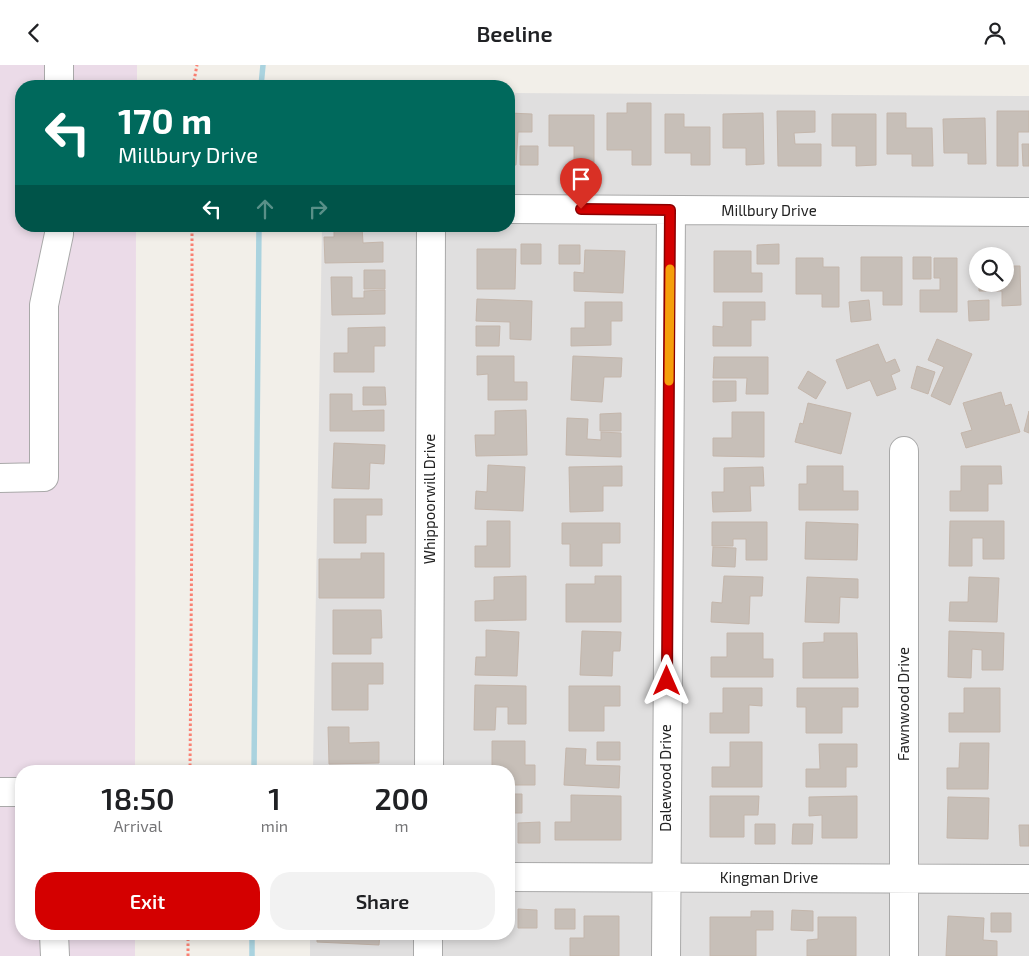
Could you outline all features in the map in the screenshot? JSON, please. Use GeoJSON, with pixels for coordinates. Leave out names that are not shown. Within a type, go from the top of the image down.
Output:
{"type":"FeatureCollection","features":[{"type":"Feature","properties":{"kind":"street"},"geometry":{"type":"LineString","coordinates":[[59,65],[59,80]]}},
{"type":"Feature","properties":{"kind":"street","name":"Millbury Drive"},"geometry":{"type":"LineString","coordinates":[[515,209],[1029,212]]}},
{"type":"Feature","properties":{"kind":"street","name":"Dalewood Drive"},"geometry":{"type":"LineString","coordinates":[[666,956],[670,210]]}},
{"type":"Feature","properties":{"kind":"street"},"geometry":{"type":"LineString","coordinates":[[0,478],[44,477],[44,305],[59,232]]}},
{"type":"Feature","properties":{"kind":"street","name":"Whippoorwill Drive"},"geometry":{"type":"LineString","coordinates":[[429,765],[432,232]]}},
{"type":"Feature","properties":{"kind":"street","name":"Fawnwood Drive"},"geometry":{"type":"LineString","coordinates":[[904,451],[904,956]]}},
{"type":"Feature","properties":{"kind":"street"},"geometry":{"type":"LineString","coordinates":[[0,792],[15,792]]}},
{"type":"Feature","properties":{"kind":"street","name":"Kingman Drive"},"geometry":{"type":"LineString","coordinates":[[515,877],[1029,879]]}},
{"type":"Feature","properties":{"kind":"street"},"geometry":{"type":"LineString","coordinates":[[54,940],[55,956]]}},
{"type":"Feature","properties":{"kind":"street"},"geometry":{"type":"LineString","coordinates":[[428,940],[428,956]]}},
{"type":"Feature","properties":{"kind":"path"},"geometry":{"type":"LineString","coordinates":[[194,80],[197,65]]}},
{"type":"Feature","properties":{"kind":"path"},"geometry":{"type":"LineString","coordinates":[[190,765],[192,232]]}},
{"type":"Feature","properties":{"kind":"path"},"geometry":{"type":"LineString","coordinates":[[188,940],[188,956]]}},
{"type":"Feature","properties":{"kind":"shaded area"},"geometry":{"type":"Polygon","coordinates":[[[0,65],[137,65],[137,80],[15,80],[15,232],[136,232],[135,765],[15,765],[15,940],[135,940],[135,956],[0,956],[0,65]]]}},
{"type":"Feature","properties":{"kind":"shaded area"},"geometry":{"type":"Polygon","coordinates":[[[515,93],[1029,96],[1029,956],[310,956],[310,940],[515,940],[515,765],[313,765],[322,232],[515,232],[515,93]]]}},
{"type":"Feature","properties":{"kind":"building"},"geometry":{"type":"Polygon","coordinates":[[[627,103],[651,103],[651,165],[632,165],[632,150],[607,150],[607,113],[627,113],[627,103]]]}},
{"type":"Feature","properties":{"kind":"building"},"geometry":{"type":"Polygon","coordinates":[[[777,111],[815,111],[815,132],[794,133],[795,144],[821,144],[821,166],[778,166],[777,111]]]}},
{"type":"Feature","properties":{"kind":"building"},"geometry":{"type":"Polygon","coordinates":[[[997,111],[1029,111],[1029,132],[1018,132],[1018,166],[997,166],[997,111]]]}},
{"type":"Feature","properties":{"kind":"building"},"geometry":{"type":"Polygon","coordinates":[[[515,113],[532,114],[532,132],[518,132],[516,165],[515,113]]]}},
{"type":"Feature","properties":{"kind":"building"},"geometry":{"type":"Polygon","coordinates":[[[763,113],[764,164],[746,165],[746,148],[723,148],[723,114],[763,113]]]}},
{"type":"Feature","properties":{"kind":"building"},"geometry":{"type":"Polygon","coordinates":[[[887,113],[906,113],[906,128],[932,128],[933,166],[912,166],[912,154],[887,154],[887,113]]]}},
{"type":"Feature","properties":{"kind":"building"},"geometry":{"type":"Polygon","coordinates":[[[665,114],[684,114],[684,127],[710,127],[710,165],[691,165],[691,153],[665,153],[665,114]]]}},
{"type":"Feature","properties":{"kind":"building"},"geometry":{"type":"Polygon","coordinates":[[[832,114],[876,114],[876,165],[856,166],[856,146],[832,146],[832,114]]]}},
{"type":"Feature","properties":{"kind":"building"},"geometry":{"type":"Polygon","coordinates":[[[549,115],[594,115],[594,165],[574,164],[574,146],[549,146],[549,115]]]}},
{"type":"Feature","properties":{"kind":"building"},"geometry":{"type":"Polygon","coordinates":[[[985,118],[986,164],[968,164],[968,153],[944,153],[943,119],[985,118]]]}},
{"type":"Feature","properties":{"kind":"building"},"geometry":{"type":"Polygon","coordinates":[[[1022,144],[1029,144],[1029,166],[1023,166],[1022,144]]]}},
{"type":"Feature","properties":{"kind":"building"},"geometry":{"type":"Polygon","coordinates":[[[520,146],[538,146],[538,165],[520,165],[520,146]]]}},
{"type":"Feature","properties":{"kind":"building"},"geometry":{"type":"Polygon","coordinates":[[[334,232],[362,232],[363,243],[383,242],[383,262],[325,263],[324,237],[334,237],[334,232]]]}},
{"type":"Feature","properties":{"kind":"building"},"geometry":{"type":"Polygon","coordinates":[[[521,244],[541,244],[541,264],[521,264],[521,244]]]}},
{"type":"Feature","properties":{"kind":"building"},"geometry":{"type":"Polygon","coordinates":[[[779,244],[779,264],[757,264],[757,245],[779,244]]]}},
{"type":"Feature","properties":{"kind":"building"},"geometry":{"type":"Polygon","coordinates":[[[559,245],[580,245],[580,264],[559,264],[559,245]]]}},
{"type":"Feature","properties":{"kind":"building"},"geometry":{"type":"Polygon","coordinates":[[[477,249],[516,249],[515,289],[477,289],[477,249]]]}},
{"type":"Feature","properties":{"kind":"building"},"geometry":{"type":"Polygon","coordinates":[[[585,250],[625,251],[623,293],[574,291],[574,272],[584,273],[585,250]]]}},
{"type":"Feature","properties":{"kind":"building"},"geometry":{"type":"Polygon","coordinates":[[[714,251],[751,251],[751,273],[762,273],[762,292],[714,292],[714,251]]]}},
{"type":"Feature","properties":{"kind":"building"},"geometry":{"type":"Polygon","coordinates":[[[861,257],[902,257],[902,305],[883,305],[883,291],[861,291],[861,257]]]}},
{"type":"Feature","properties":{"kind":"building"},"geometry":{"type":"Polygon","coordinates":[[[913,257],[931,257],[931,279],[913,279],[913,257]]]}},
{"type":"Feature","properties":{"kind":"building"},"geometry":{"type":"Polygon","coordinates":[[[796,258],[823,258],[823,267],[839,267],[839,307],[822,307],[822,294],[796,294],[796,258]]]}},
{"type":"Feature","properties":{"kind":"building"},"geometry":{"type":"Polygon","coordinates":[[[934,258],[957,258],[957,312],[920,312],[920,290],[940,290],[940,278],[934,278],[934,258]]]}},
{"type":"Feature","properties":{"kind":"building"},"geometry":{"type":"Polygon","coordinates":[[[1014,266],[1020,266],[1021,305],[1002,306],[1002,292],[1014,292],[1014,266]]]}},
{"type":"Feature","properties":{"kind":"building"},"geometry":{"type":"Polygon","coordinates":[[[364,270],[385,270],[385,289],[364,289],[364,270]]]}},
{"type":"Feature","properties":{"kind":"building"},"geometry":{"type":"Polygon","coordinates":[[[331,277],[352,277],[352,298],[364,298],[364,291],[385,290],[385,314],[332,315],[331,277]]]}},
{"type":"Feature","properties":{"kind":"building"},"geometry":{"type":"Polygon","coordinates":[[[477,299],[532,301],[531,340],[510,339],[510,322],[476,321],[477,299]]]}},
{"type":"Feature","properties":{"kind":"building"},"geometry":{"type":"Polygon","coordinates":[[[869,300],[871,320],[851,322],[849,302],[869,300]]]}},
{"type":"Feature","properties":{"kind":"building"},"geometry":{"type":"Polygon","coordinates":[[[989,300],[989,320],[969,321],[968,301],[989,300]]]}},
{"type":"Feature","properties":{"kind":"building"},"geometry":{"type":"Polygon","coordinates":[[[585,302],[622,302],[622,321],[611,321],[611,345],[571,346],[571,328],[585,328],[585,302]]]}},
{"type":"Feature","properties":{"kind":"building"},"geometry":{"type":"Polygon","coordinates":[[[723,302],[765,302],[765,320],[751,320],[751,346],[713,346],[713,326],[723,327],[723,302]]]}},
{"type":"Feature","properties":{"kind":"building"},"geometry":{"type":"Polygon","coordinates":[[[476,326],[500,326],[499,346],[476,346],[476,326]]]}},
{"type":"Feature","properties":{"kind":"building"},"geometry":{"type":"Polygon","coordinates":[[[385,327],[385,346],[374,346],[374,372],[334,372],[334,353],[348,353],[348,328],[385,327]]]}},
{"type":"Feature","properties":{"kind":"building"},"geometry":{"type":"Polygon","coordinates":[[[937,339],[972,354],[950,405],[931,396],[944,367],[928,360],[937,339]]]}},
{"type":"Feature","properties":{"kind":"building"},"geometry":{"type":"Polygon","coordinates":[[[878,344],[886,363],[895,359],[900,371],[891,375],[896,389],[877,396],[870,380],[847,389],[836,360],[878,344]]]}},
{"type":"Feature","properties":{"kind":"building"},"geometry":{"type":"Polygon","coordinates":[[[477,356],[514,356],[514,382],[527,382],[527,400],[488,400],[488,374],[477,375],[477,356]]]}},
{"type":"Feature","properties":{"kind":"building"},"geometry":{"type":"Polygon","coordinates":[[[573,356],[622,358],[621,377],[604,377],[602,402],[571,400],[573,356]]]}},
{"type":"Feature","properties":{"kind":"building"},"geometry":{"type":"Polygon","coordinates":[[[714,357],[768,357],[768,394],[746,394],[747,378],[713,378],[714,357]]]}},
{"type":"Feature","properties":{"kind":"building"},"geometry":{"type":"Polygon","coordinates":[[[917,366],[935,372],[928,394],[911,388],[917,366]]]}},
{"type":"Feature","properties":{"kind":"building"},"geometry":{"type":"Polygon","coordinates":[[[808,371],[826,382],[816,399],[798,388],[808,371]]]}},
{"type":"Feature","properties":{"kind":"building"},"geometry":{"type":"Polygon","coordinates":[[[713,381],[736,381],[736,401],[713,402],[713,381]]]}},
{"type":"Feature","properties":{"kind":"building"},"geometry":{"type":"Polygon","coordinates":[[[363,387],[385,387],[386,405],[363,405],[363,387]]]}},
{"type":"Feature","properties":{"kind":"building"},"geometry":{"type":"Polygon","coordinates":[[[1001,392],[1005,406],[1011,404],[1020,432],[966,448],[961,433],[972,430],[963,403],[1001,392]]]}},
{"type":"Feature","properties":{"kind":"building"},"geometry":{"type":"Polygon","coordinates":[[[330,394],[352,394],[352,411],[384,410],[384,431],[330,431],[330,394]]]}},
{"type":"Feature","properties":{"kind":"building"},"geometry":{"type":"Polygon","coordinates":[[[808,403],[851,413],[841,454],[795,442],[800,423],[803,424],[808,403]]]}},
{"type":"Feature","properties":{"kind":"building"},"geometry":{"type":"Polygon","coordinates":[[[526,410],[527,455],[476,456],[475,435],[495,435],[495,411],[526,410]]]}},
{"type":"Feature","properties":{"kind":"building"},"geometry":{"type":"Polygon","coordinates":[[[1029,411],[1029,433],[1024,431],[1029,411]]]}},
{"type":"Feature","properties":{"kind":"building"},"geometry":{"type":"Polygon","coordinates":[[[732,412],[764,412],[764,457],[713,456],[713,438],[732,438],[732,412]]]}},
{"type":"Feature","properties":{"kind":"building"},"geometry":{"type":"Polygon","coordinates":[[[621,413],[621,431],[600,431],[600,414],[621,413]]]}},
{"type":"Feature","properties":{"kind":"building"},"geometry":{"type":"Polygon","coordinates":[[[567,418],[588,419],[587,439],[601,440],[601,432],[621,433],[621,457],[566,455],[567,418]]]}},
{"type":"Feature","properties":{"kind":"building"},"geometry":{"type":"Polygon","coordinates":[[[334,443],[385,445],[384,464],[370,463],[369,489],[332,488],[334,443]]]}},
{"type":"Feature","properties":{"kind":"building"},"geometry":{"type":"Polygon","coordinates":[[[488,465],[525,467],[523,511],[475,509],[476,491],[487,492],[488,465]]]}},
{"type":"Feature","properties":{"kind":"building"},"geometry":{"type":"Polygon","coordinates":[[[622,466],[622,486],[603,486],[603,511],[570,512],[569,467],[622,466]]]}},
{"type":"Feature","properties":{"kind":"building"},"geometry":{"type":"Polygon","coordinates":[[[807,466],[843,466],[843,491],[858,491],[858,510],[799,510],[799,484],[807,484],[807,466]]]}},
{"type":"Feature","properties":{"kind":"building"},"geometry":{"type":"Polygon","coordinates":[[[961,466],[1001,466],[1002,484],[988,484],[988,511],[950,511],[950,491],[961,491],[961,466]]]}},
{"type":"Feature","properties":{"kind":"building"},"geometry":{"type":"Polygon","coordinates":[[[763,467],[764,486],[750,486],[751,511],[713,512],[712,492],[724,492],[724,468],[763,467]]]}},
{"type":"Feature","properties":{"kind":"building"},"geometry":{"type":"Polygon","coordinates":[[[334,499],[382,499],[382,515],[366,515],[366,543],[334,543],[334,499]]]}},
{"type":"Feature","properties":{"kind":"building"},"geometry":{"type":"Polygon","coordinates":[[[487,521],[510,521],[510,567],[475,567],[475,546],[487,546],[487,521]]]}},
{"type":"Feature","properties":{"kind":"building"},"geometry":{"type":"Polygon","coordinates":[[[950,521],[1004,521],[1004,559],[983,559],[983,538],[972,538],[972,566],[949,566],[950,521]]]}},
{"type":"Feature","properties":{"kind":"building"},"geometry":{"type":"Polygon","coordinates":[[[712,522],[767,522],[767,560],[746,560],[746,539],[733,539],[733,546],[712,546],[712,522]]]}},
{"type":"Feature","properties":{"kind":"building"},"geometry":{"type":"Polygon","coordinates":[[[806,522],[858,524],[857,560],[805,559],[806,522]]]}},
{"type":"Feature","properties":{"kind":"building"},"geometry":{"type":"Polygon","coordinates":[[[562,523],[620,523],[620,543],[602,543],[602,566],[570,566],[570,544],[562,544],[562,523]]]}},
{"type":"Feature","properties":{"kind":"building"},"geometry":{"type":"Polygon","coordinates":[[[713,547],[736,548],[735,567],[712,566],[713,547]]]}},
{"type":"Feature","properties":{"kind":"building"},"geometry":{"type":"Polygon","coordinates":[[[361,553],[384,553],[384,598],[319,598],[319,559],[361,559],[361,553]]]}},
{"type":"Feature","properties":{"kind":"building"},"geometry":{"type":"Polygon","coordinates":[[[526,576],[526,620],[475,621],[475,601],[494,600],[494,577],[526,576]]]}},
{"type":"Feature","properties":{"kind":"building"},"geometry":{"type":"Polygon","coordinates":[[[595,576],[621,576],[621,622],[566,622],[566,584],[595,584],[595,576]]]}},
{"type":"Feature","properties":{"kind":"building"},"geometry":{"type":"Polygon","coordinates":[[[724,576],[763,577],[762,596],[750,596],[749,624],[711,622],[712,602],[722,603],[724,576]]]}},
{"type":"Feature","properties":{"kind":"building"},"geometry":{"type":"Polygon","coordinates":[[[807,577],[858,579],[858,598],[840,597],[839,623],[805,622],[807,577]]]}},
{"type":"Feature","properties":{"kind":"building"},"geometry":{"type":"Polygon","coordinates":[[[969,577],[999,578],[997,622],[949,621],[950,602],[968,602],[969,577]]]}},
{"type":"Feature","properties":{"kind":"building"},"geometry":{"type":"Polygon","coordinates":[[[333,610],[381,610],[382,638],[371,638],[371,654],[333,654],[333,610]]]}},
{"type":"Feature","properties":{"kind":"building"},"geometry":{"type":"Polygon","coordinates":[[[486,630],[519,632],[517,676],[475,675],[476,657],[486,657],[486,630]]]}},
{"type":"Feature","properties":{"kind":"building"},"geometry":{"type":"Polygon","coordinates":[[[582,631],[621,632],[620,651],[613,651],[612,676],[580,675],[582,631]]]}},
{"type":"Feature","properties":{"kind":"building"},"geometry":{"type":"Polygon","coordinates":[[[949,631],[1004,633],[1003,670],[982,670],[982,650],[972,649],[971,678],[948,677],[949,631]]]}},
{"type":"Feature","properties":{"kind":"building"},"geometry":{"type":"Polygon","coordinates":[[[727,633],[763,633],[763,659],[773,659],[773,677],[711,677],[711,657],[727,657],[727,633]]]}},
{"type":"Feature","properties":{"kind":"building"},"geometry":{"type":"Polygon","coordinates":[[[824,633],[857,633],[858,678],[803,678],[803,643],[824,642],[824,633]]]}},
{"type":"Feature","properties":{"kind":"building"},"geometry":{"type":"Polygon","coordinates":[[[332,663],[383,663],[383,684],[368,684],[368,710],[332,710],[332,663]]]}},
{"type":"Feature","properties":{"kind":"building"},"geometry":{"type":"Polygon","coordinates":[[[475,685],[526,686],[526,724],[508,724],[508,707],[496,707],[495,730],[474,730],[475,685]]]}},
{"type":"Feature","properties":{"kind":"building"},"geometry":{"type":"Polygon","coordinates":[[[569,686],[620,686],[620,706],[604,706],[604,731],[569,731],[569,686]]]}},
{"type":"Feature","properties":{"kind":"building"},"geometry":{"type":"Polygon","coordinates":[[[723,688],[762,688],[762,706],[749,705],[749,733],[710,733],[710,713],[723,713],[723,688]]]}},
{"type":"Feature","properties":{"kind":"building"},"geometry":{"type":"Polygon","coordinates":[[[797,688],[858,688],[858,707],[842,707],[842,733],[806,733],[806,707],[797,707],[797,688]]]}},
{"type":"Feature","properties":{"kind":"building"},"geometry":{"type":"Polygon","coordinates":[[[964,688],[1000,688],[1000,732],[949,732],[949,713],[964,713],[964,688]]]}},
{"type":"Feature","properties":{"kind":"building"},"geometry":{"type":"Polygon","coordinates":[[[328,727],[349,727],[349,743],[379,742],[379,763],[329,764],[328,727]]]}},
{"type":"Feature","properties":{"kind":"building"},"geometry":{"type":"Polygon","coordinates":[[[492,741],[525,741],[525,765],[535,765],[535,785],[515,785],[515,765],[492,765],[492,741]]]}},
{"type":"Feature","properties":{"kind":"building"},"geometry":{"type":"Polygon","coordinates":[[[597,742],[620,742],[620,760],[597,760],[597,742]]]}},
{"type":"Feature","properties":{"kind":"building"},"geometry":{"type":"Polygon","coordinates":[[[730,742],[762,742],[762,787],[712,787],[712,767],[730,767],[730,742]]]}},
{"type":"Feature","properties":{"kind":"building"},"geometry":{"type":"Polygon","coordinates":[[[960,743],[989,743],[988,789],[947,789],[947,768],[959,768],[960,743]]]}},
{"type":"Feature","properties":{"kind":"building"},"geometry":{"type":"Polygon","coordinates":[[[819,744],[857,744],[857,767],[846,767],[846,787],[806,787],[806,769],[820,769],[819,744]]]}},
{"type":"Feature","properties":{"kind":"building"},"geometry":{"type":"Polygon","coordinates":[[[566,748],[586,749],[585,765],[620,766],[619,788],[564,785],[566,748]]]}},
{"type":"Feature","properties":{"kind":"building"},"geometry":{"type":"Polygon","coordinates":[[[515,794],[522,794],[522,813],[515,813],[515,794]]]}},
{"type":"Feature","properties":{"kind":"building"},"geometry":{"type":"Polygon","coordinates":[[[571,795],[621,796],[621,840],[555,840],[555,822],[571,822],[571,795]]]}},
{"type":"Feature","properties":{"kind":"building"},"geometry":{"type":"Polygon","coordinates":[[[710,796],[759,796],[758,815],[744,815],[744,837],[710,837],[710,796]]]}},
{"type":"Feature","properties":{"kind":"building"},"geometry":{"type":"Polygon","coordinates":[[[857,796],[857,838],[822,838],[822,815],[809,816],[809,797],[857,796]]]}},
{"type":"Feature","properties":{"kind":"building"},"geometry":{"type":"Polygon","coordinates":[[[948,797],[989,798],[988,839],[947,838],[948,797]]]}},
{"type":"Feature","properties":{"kind":"building"},"geometry":{"type":"Polygon","coordinates":[[[540,822],[540,843],[518,843],[518,823],[540,822]]]}},
{"type":"Feature","properties":{"kind":"building"},"geometry":{"type":"Polygon","coordinates":[[[755,824],[775,824],[775,844],[755,844],[755,824]]]}},
{"type":"Feature","properties":{"kind":"building"},"geometry":{"type":"Polygon","coordinates":[[[793,824],[813,824],[812,844],[792,844],[793,824]]]}},
{"type":"Feature","properties":{"kind":"building"},"geometry":{"type":"Polygon","coordinates":[[[1019,825],[1029,825],[1029,846],[1020,846],[1019,825]]]}},
{"type":"Feature","properties":{"kind":"building"},"geometry":{"type":"Polygon","coordinates":[[[518,909],[537,910],[537,928],[518,928],[518,909]]]}},
{"type":"Feature","properties":{"kind":"building"},"geometry":{"type":"Polygon","coordinates":[[[555,909],[575,909],[575,929],[555,929],[555,909]]]}},
{"type":"Feature","properties":{"kind":"building"},"geometry":{"type":"Polygon","coordinates":[[[792,910],[813,911],[813,931],[791,930],[792,910]]]}},
{"type":"Feature","properties":{"kind":"building"},"geometry":{"type":"Polygon","coordinates":[[[751,911],[773,911],[773,930],[756,930],[756,956],[710,956],[710,917],[751,917],[751,911]]]}},
{"type":"Feature","properties":{"kind":"building"},"geometry":{"type":"Polygon","coordinates":[[[991,913],[1011,913],[1011,932],[991,932],[991,913]]]}},
{"type":"Feature","properties":{"kind":"building"},"geometry":{"type":"Polygon","coordinates":[[[584,916],[619,916],[619,956],[570,956],[570,938],[584,938],[584,916]]]}},
{"type":"Feature","properties":{"kind":"building"},"geometry":{"type":"Polygon","coordinates":[[[948,916],[984,918],[983,940],[997,941],[997,956],[946,956],[948,916]]]}},
{"type":"Feature","properties":{"kind":"building"},"geometry":{"type":"Polygon","coordinates":[[[818,917],[856,917],[856,956],[807,956],[807,940],[818,939],[818,917]]]}},
{"type":"Feature","properties":{"kind":"building"},"geometry":{"type":"Polygon","coordinates":[[[317,940],[379,940],[379,945],[317,942],[317,940]]]}},
{"type":"Feature","properties":{"kind":"waterway"},"geometry":{"type":"LineString","coordinates":[[262,80],[263,65]]}},
{"type":"Feature","properties":{"kind":"waterway"},"geometry":{"type":"LineString","coordinates":[[254,765],[259,232]]}},
{"type":"Feature","properties":{"kind":"waterway"},"geometry":{"type":"LineString","coordinates":[[252,940],[252,956]]}},
{"type":"Feature","properties":{"kind":"slow traffic"},"geometry":{"type":"LineString","coordinates":[[669,381],[670,269]]}},
{"type":"Feature","properties":{"kind":"route"},"geometry":{"type":"LineString","coordinates":[[581,209],[670,210],[667,681]]}}]}
